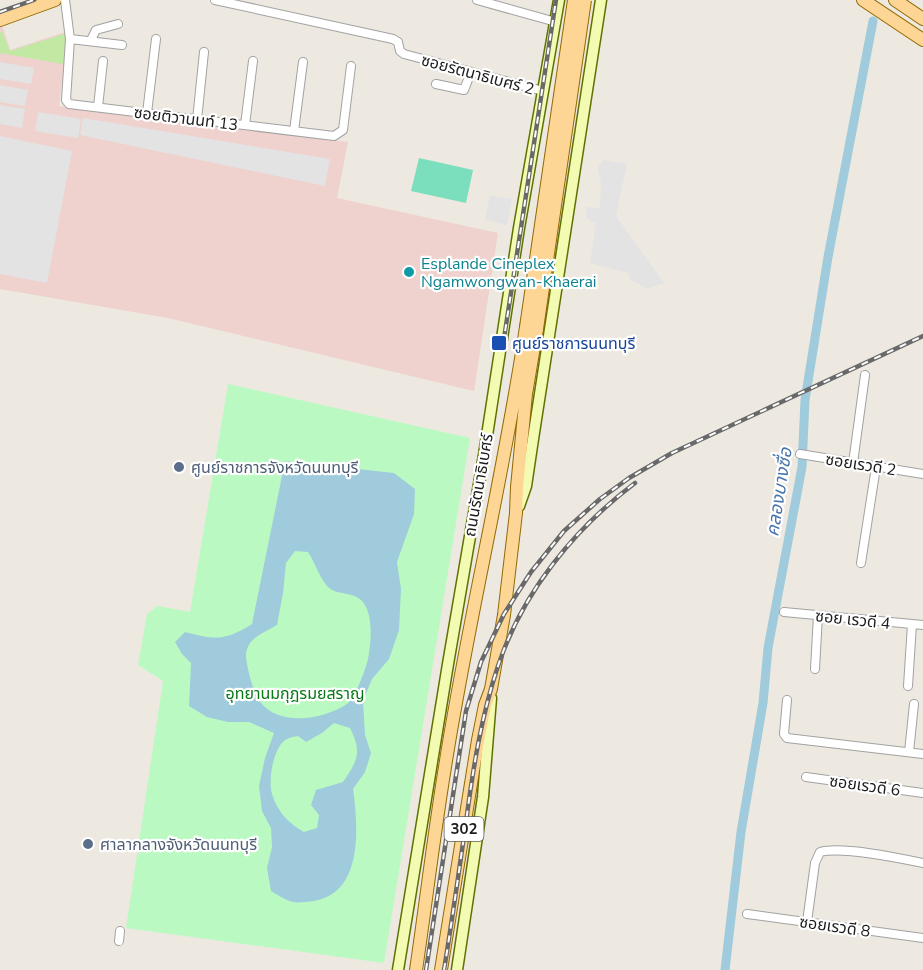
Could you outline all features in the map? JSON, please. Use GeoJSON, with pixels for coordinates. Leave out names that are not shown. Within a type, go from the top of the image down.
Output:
{"type":"FeatureCollection","features":[{"type":"Feature","properties":{"kind":"main road"},"geometry":{"type":"LineString","coordinates":[[0,20],[55,0]]}},
{"type":"Feature","properties":{"kind":"main road","name":"ถนนรัตนาธิเบศร์"},"geometry":{"type":"LineString","coordinates":[[398,970],[482,467],[519,228],[559,0]]}},
{"type":"Feature","properties":{"kind":"main road","name":"ถนนรัตนาธิเบศร์"},"geometry":{"type":"LineString","coordinates":[[457,970],[483,797],[491,689],[504,615],[516,513],[532,328],[574,0]]}},
{"type":"Feature","properties":{"kind":"main road","name":"ถนนรัตนาธิเบศร์"},"geometry":{"type":"LineString","coordinates":[[416,970],[445,769],[489,531],[532,328],[585,0]]}},
{"type":"Feature","properties":{"kind":"main road","name":"ถนนรัตนาธิเบศร์"},"geometry":{"type":"LineString","coordinates":[[516,513],[526,486],[601,0]]}},
{"type":"Feature","properties":{"kind":"main road"},"geometry":{"type":"LineString","coordinates":[[863,0],[923,40]]}},
{"type":"Feature","properties":{"kind":"main road"},"geometry":{"type":"LineString","coordinates":[[895,0],[923,19]]}},
{"type":"Feature","properties":{"kind":"main road"},"geometry":{"type":"LineString","coordinates":[[556,20],[564,6],[578,1],[591,8],[597,27]]}},
{"type":"Feature","properties":{"kind":"main road","name":"ถนนรัตนาธิเบศร์"},"geometry":{"type":"LineString","coordinates":[[441,970],[481,722],[491,689]]}},
{"type":"Feature","properties":{"kind":"street","name":"ซอยติวานนท์ 13"},"geometry":{"type":"LineString","coordinates":[[65,0],[70,39],[66,100],[69,104],[334,136],[344,130],[351,66]]}},
{"type":"Feature","properties":{"kind":"street","name":"ซอยรัตนาธิเบศร์ 2"},"geometry":{"type":"LineString","coordinates":[[215,0],[393,39],[398,42],[400,51],[404,54],[543,92]]}},
{"type":"Feature","properties":{"kind":"street"},"geometry":{"type":"LineString","coordinates":[[477,0],[556,20]]}},
{"type":"Feature","properties":{"kind":"street"},"geometry":{"type":"LineString","coordinates":[[91,40],[96,30],[118,24]]}},
{"type":"Feature","properties":{"kind":"street"},"geometry":{"type":"LineString","coordinates":[[70,39],[122,45]]}},
{"type":"Feature","properties":{"kind":"street"},"geometry":{"type":"LineString","coordinates":[[147,113],[156,39]]}},
{"type":"Feature","properties":{"kind":"street"},"geometry":{"type":"LineString","coordinates":[[197,120],[204,52]]}},
{"type":"Feature","properties":{"kind":"street"},"geometry":{"type":"LineString","coordinates":[[98,107],[103,61]]}},
{"type":"Feature","properties":{"kind":"street"},"geometry":{"type":"LineString","coordinates":[[245,125],[253,61]]}},
{"type":"Feature","properties":{"kind":"street"},"geometry":{"type":"LineString","coordinates":[[294,131],[303,62]]}},
{"type":"Feature","properties":{"kind":"street"},"geometry":{"type":"LineString","coordinates":[[436,84],[464,90],[471,72]]}},
{"type":"Feature","properties":{"kind":"street"},"geometry":{"type":"LineString","coordinates":[[853,462],[865,375]]}},
{"type":"Feature","properties":{"kind":"street","name":"ซอยเรวดี 2"},"geometry":{"type":"LineString","coordinates":[[800,454],[923,474]]}},
{"type":"Feature","properties":{"kind":"street"},"geometry":{"type":"LineString","coordinates":[[861,563],[876,466]]}},
{"type":"Feature","properties":{"kind":"street"},"geometry":{"type":"LineString","coordinates":[[923,469],[923,474]]}},
{"type":"Feature","properties":{"kind":"street","name":"ซอย เรวดี 4"},"geometry":{"type":"LineString","coordinates":[[784,612],[923,625]]}},
{"type":"Feature","properties":{"kind":"street"},"geometry":{"type":"LineString","coordinates":[[815,669],[818,615]]}},
{"type":"Feature","properties":{"kind":"street"},"geometry":{"type":"LineString","coordinates":[[908,686],[912,624]]}},
{"type":"Feature","properties":{"kind":"street"},"geometry":{"type":"LineString","coordinates":[[787,700],[784,734],[787,738],[923,754]]}},
{"type":"Feature","properties":{"kind":"street"},"geometry":{"type":"LineString","coordinates":[[909,752],[914,704]]}},
{"type":"Feature","properties":{"kind":"street","name":"ซอยเรวดี 6"},"geometry":{"type":"LineString","coordinates":[[806,777],[923,793]]}},
{"type":"Feature","properties":{"kind":"street"},"geometry":{"type":"LineString","coordinates":[[807,922],[815,863],[820,852],[837,851],[923,863]]}},
{"type":"Feature","properties":{"kind":"street","name":"ซอยเรวดี 8"},"geometry":{"type":"LineString","coordinates":[[747,914],[923,938]]}},
{"type":"Feature","properties":{"kind":"street"},"geometry":{"type":"LineString","coordinates":[[119,941],[120,932]]}},
{"type":"Feature","properties":{"kind":"shaded area"},"geometry":{"type":"Polygon","coordinates":[[[2,24],[10,50],[68,31],[59,106],[348,142],[337,198],[498,233],[474,391],[168,318],[0,289],[0,25],[2,24]]]}},
{"type":"Feature","properties":{"kind":"shaded area"},"geometry":{"type":"Polygon","coordinates":[[[0,62],[34,68],[31,84],[0,79],[0,62]]]}},
{"type":"Feature","properties":{"kind":"shaded area"},"geometry":{"type":"Polygon","coordinates":[[[0,85],[28,90],[25,106],[0,102],[0,85]]]}},
{"type":"Feature","properties":{"kind":"shaded area"},"geometry":{"type":"Polygon","coordinates":[[[0,105],[25,109],[22,128],[0,124],[0,105]]]}},
{"type":"Feature","properties":{"kind":"shaded area"},"geometry":{"type":"Polygon","coordinates":[[[38,112],[81,119],[78,138],[35,131],[38,112]]]}},
{"type":"Feature","properties":{"kind":"shaded area"},"geometry":{"type":"Polygon","coordinates":[[[83,118],[330,159],[325,186],[80,135],[83,118]]]}},
{"type":"Feature","properties":{"kind":"shaded area"},"geometry":{"type":"Polygon","coordinates":[[[0,136],[72,151],[47,283],[0,274],[0,136]]]}},
{"type":"Feature","properties":{"kind":"shaded area"},"geometry":{"type":"Polygon","coordinates":[[[604,160],[627,164],[616,216],[664,283],[647,289],[630,279],[628,273],[590,263],[596,223],[586,218],[587,207],[600,208],[601,184],[598,167],[604,160]]]}},
{"type":"Feature","properties":{"kind":"shaded area"},"geometry":{"type":"Polygon","coordinates":[[[490,195],[512,199],[507,225],[485,220],[490,195]]]}},
{"type":"Feature","properties":{"kind":"green space"},"geometry":{"type":"Polygon","coordinates":[[[2,31],[10,51],[67,33],[63,64],[0,53],[0,32],[2,31]]]}},
{"type":"Feature","properties":{"kind":"green space"},"geometry":{"type":"Polygon","coordinates":[[[419,158],[473,170],[466,203],[411,191],[419,158]]]}},
{"type":"Feature","properties":{"kind":"green space","name":"อุทยานมกุฎรมยสราญ"},"geometry":{"type":"Polygon","coordinates":[[[228,384],[470,438],[384,963],[126,928],[163,681],[138,665],[147,614],[158,606],[190,612],[228,384]]]}},
{"type":"Feature","properties":{"kind":"water"},"geometry":{"type":"Polygon","coordinates":[[[285,461],[394,473],[415,489],[414,514],[397,562],[401,589],[399,630],[389,659],[372,679],[363,701],[365,735],[371,753],[365,772],[353,789],[356,821],[354,856],[350,872],[342,885],[330,895],[314,901],[291,902],[271,891],[267,868],[272,847],[271,828],[262,811],[259,786],[265,758],[274,733],[249,722],[228,722],[207,717],[189,706],[191,663],[175,642],[185,632],[204,637],[220,637],[234,634],[252,624],[285,461]],[[295,551],[286,563],[277,625],[253,640],[248,646],[246,656],[251,682],[261,703],[269,711],[291,718],[315,717],[338,709],[354,696],[368,659],[371,629],[368,613],[362,601],[355,596],[332,590],[322,578],[308,552],[295,551]],[[334,723],[306,742],[298,736],[287,739],[278,749],[274,761],[271,782],[274,800],[284,816],[304,832],[317,828],[319,815],[311,805],[316,790],[343,782],[357,756],[356,743],[350,728],[334,723]]]}},
{"type":"Feature","properties":{"kind":"waterway","name":"คลองบางซื่อ"},"geometry":{"type":"LineString","coordinates":[[725,970],[741,832],[763,703],[768,648],[802,467],[805,400],[828,257],[873,21]]}},
{"type":"Feature","properties":{"kind":"railway"},"geometry":{"type":"LineString","coordinates":[[0,12],[34,0]]}},
{"type":"Feature","properties":{"kind":"railway"},"geometry":{"type":"LineString","coordinates":[[503,345],[556,0]]}},
{"type":"Feature","properties":{"kind":"railway"},"geometry":{"type":"LineString","coordinates":[[426,970],[466,711],[481,662],[504,614],[531,572],[564,531],[600,499],[629,478],[672,453],[923,336]]}},
{"type":"Feature","properties":{"kind":"railway"},"geometry":{"type":"LineString","coordinates":[[444,970],[478,743],[492,685],[508,639],[521,613],[553,564],[591,521],[635,483]]}},
{"type":"Feature","properties":{"kind":"place","name":"Esplande Cineplex Ngamwongwan-Khaerai"},"geometry":{"type":"Point","coordinates":[409,272]}},
{"type":"Feature","properties":{"kind":"place","name":"ศูนย์ราชการนนทบุรี"},"geometry":{"type":"Point","coordinates":[499,343]}},
{"type":"Feature","properties":{"kind":"place","name":"ศูนย์ราชการจังหวัดนนทบุรี"},"geometry":{"type":"Point","coordinates":[179,467]}},
{"type":"Feature","properties":{"kind":"place","name":"ศาลากลางจังหวัดนนทบุรี"},"geometry":{"type":"Point","coordinates":[88,844]}}]}
